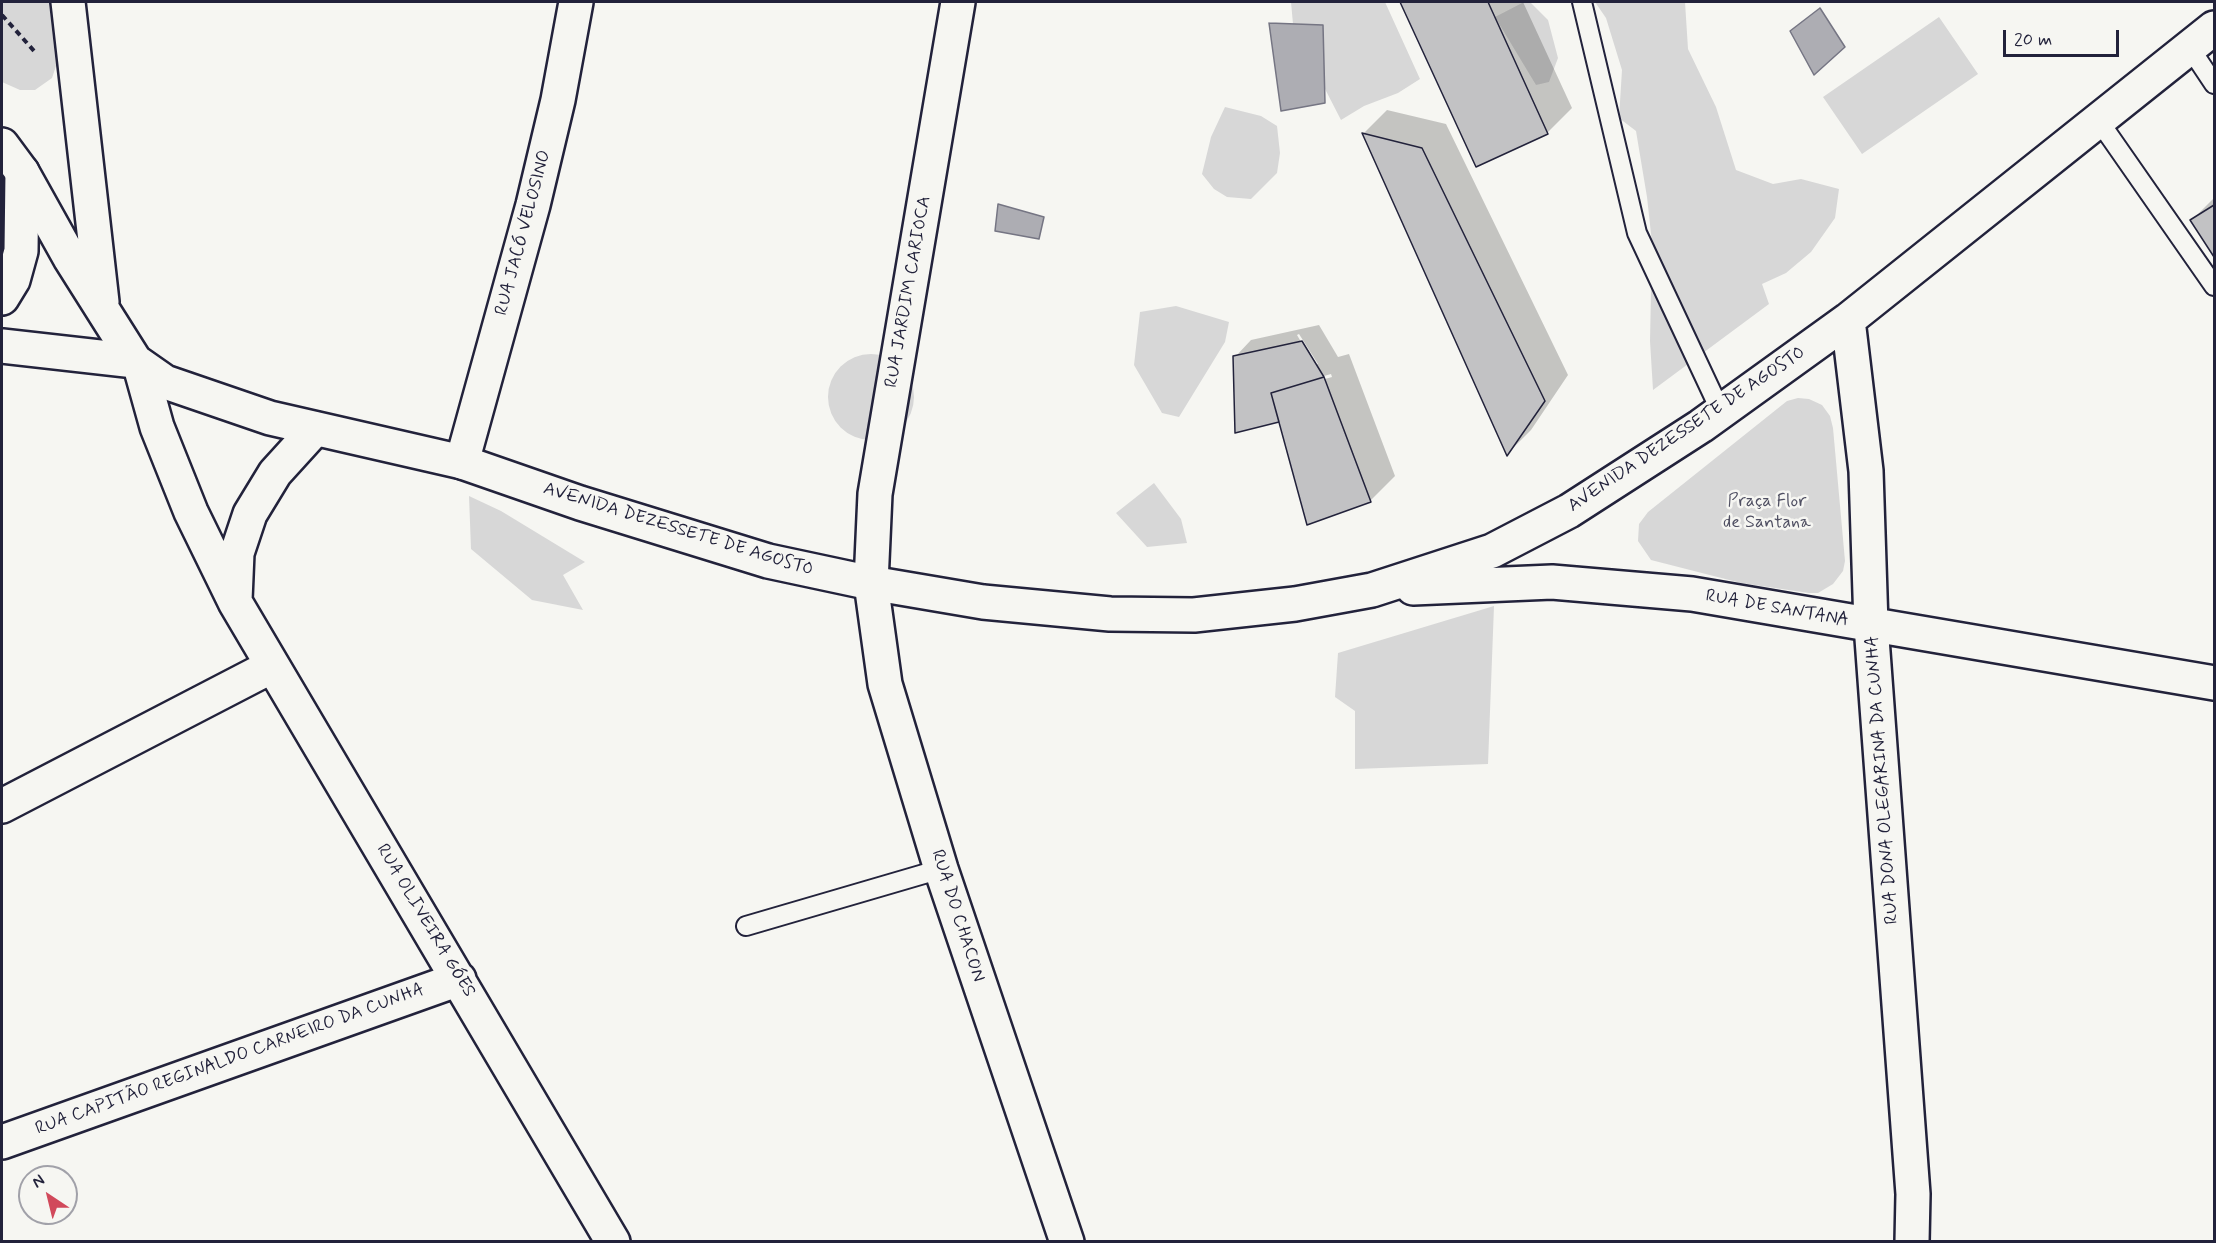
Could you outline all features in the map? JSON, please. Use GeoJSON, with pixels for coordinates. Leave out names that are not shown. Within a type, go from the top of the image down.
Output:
{"type":"FeatureCollection","features":[{"type":"Feature","properties":{"kind":"street"},"geometry":{"type":"LineString","coordinates":[[68,2],[102,310]]}},
{"type":"Feature","properties":{"kind":"street","name":"RUA JACÓ VELOSINO"},"geometry":{"type":"LineString","coordinates":[[462,462],[533,205],[558,100],[576,2]]}},
{"type":"Feature","properties":{"kind":"street","name":"RUA JARDIM CARIOCA"},"geometry":{"type":"LineString","coordinates":[[871,583],[875,494],[958,2]]}},
{"type":"Feature","properties":{"kind":"street","name":"AVENIDA DEZESSETE DE AGOSTO"},"geometry":{"type":"LineString","coordinates":[[2,145],[22,172],[102,310],[138,364],[165,382],[227,405],[315,429],[462,462],[580,503],[768,561],[871,583],[983,602],[1110,614],[1194,615],[1294,604],[1372,590],[1501,546],[1569,512],[1721,412],[1848,320],[2202,38]]}},
{"type":"Feature","properties":{"kind":"street"},"geometry":{"type":"LineString","coordinates":[[2,298],[13,280],[21,252],[22,172]]}},
{"type":"Feature","properties":{"kind":"street","name":"RUA DONA OLEGARINA DA CUNHA"},"geometry":{"type":"LineString","coordinates":[[1848,320],[1866,471],[1871,625],[1913,1194],[1912,1242]]}},
{"type":"Feature","properties":{"kind":"street"},"geometry":{"type":"LineString","coordinates":[[2,346],[138,364]]}},
{"type":"Feature","properties":{"kind":"street","name":"RUA OLIVEIRA GÓES"},"geometry":{"type":"LineString","coordinates":[[138,364],[157,427],[191,512],[235,602],[459,979],[610,1241]]}},
{"type":"Feature","properties":{"kind":"street"},"geometry":{"type":"LineString","coordinates":[[235,602],[237,553],[250,514],[275,473],[315,429]]}},
{"type":"Feature","properties":{"kind":"street","name":"RUA DE SANTANA"},"geometry":{"type":"LineString","coordinates":[[1372,590],[1552,582],[1692,594],[2214,683]]}},
{"type":"Feature","properties":{"kind":"street","name":"RUA DO CHACON"},"geometry":{"type":"LineString","coordinates":[[871,583],[885,684],[941,869],[1067,1242]]}},
{"type":"Feature","properties":{"kind":"street"},"geometry":{"type":"LineString","coordinates":[[2,806],[272,666]]}},
{"type":"Feature","properties":{"kind":"street","name":"RUA CAPITÃO REGINALDO CARNEIRO DA CUNHA"},"geometry":{"type":"LineString","coordinates":[[2,1142],[459,979]]}},
{"type":"Feature","properties":{"kind":"lane"},"geometry":{"type":"LineString","coordinates":[[1582,2],[1637,233],[1721,412]]}},
{"type":"Feature","properties":{"kind":"lane"},"geometry":{"type":"LineString","coordinates":[[2202,38],[2214,84]]}},
{"type":"Feature","properties":{"kind":"lane"},"geometry":{"type":"LineString","coordinates":[[2099,121],[2214,286]]}},
{"type":"Feature","properties":{"kind":"lane"},"geometry":{"type":"LineString","coordinates":[[746,926],[941,869]]}},
{"type":"Feature","properties":{"kind":"green space"},"geometry":{"type":"Polygon","coordinates":[[[2,2],[49,2],[56,66],[52,78],[35,90],[20,90],[2,82],[2,2]]]}},
{"type":"Feature","properties":{"kind":"green space"},"geometry":{"type":"Polygon","coordinates":[[[1291,2],[1385,2],[1420,79],[1398,93],[1364,106],[1341,120],[1324,87],[1323,25],[1293,24],[1291,2]]]}},
{"type":"Feature","properties":{"kind":"green space"},"geometry":{"type":"Polygon","coordinates":[[[1524,2],[1530,2],[1548,20],[1558,58],[1549,82],[1536,85],[1495,17],[1524,2]]]}},
{"type":"Feature","properties":{"kind":"green space"},"geometry":{"type":"Polygon","coordinates":[[[1595,2],[1685,2],[1688,49],[1716,107],[1736,170],[1773,184],[1801,179],[1839,189],[1835,218],[1811,252],[1786,273],[1762,284],[1769,304],[1653,390],[1650,341],[1652,243],[1647,197],[1636,131],[1619,118],[1622,70],[1606,18],[1595,2]]]}},
{"type":"Feature","properties":{"kind":"green space"},"geometry":{"type":"Polygon","coordinates":[[[1939,17],[1978,74],[1862,154],[1823,97],[1939,17]]]}},
{"type":"Feature","properties":{"kind":"green space"},"geometry":{"type":"Polygon","coordinates":[[[1225,107],[1261,116],[1277,126],[1280,153],[1277,173],[1251,199],[1227,197],[1214,189],[1202,174],[1211,137],[1225,107]]]}},
{"type":"Feature","properties":{"kind":"green space"},"geometry":{"type":"Polygon","coordinates":[[[1176,306],[1229,322],[1225,342],[1179,417],[1162,413],[1134,365],[1140,312],[1176,306]]]}},
{"type":"Feature","properties":{"kind":"green space"},"geometry":{"type":"Polygon","coordinates":[[[871,354],[895,361],[907,373],[914,397],[907,421],[895,433],[871,440],[847,433],[835,421],[828,397],[835,373],[847,361],[871,354]]]}},
{"type":"Feature","properties":{"kind":"green space","name":"Praça Flor de Santana"},"geometry":{"type":"Polygon","coordinates":[[[1798,398],[1809,399],[1822,405],[1830,416],[1833,428],[1845,561],[1843,571],[1833,584],[1818,593],[1809,593],[1741,583],[1651,560],[1638,541],[1639,524],[1648,512],[1787,401],[1798,398]]]}},
{"type":"Feature","properties":{"kind":"green space"},"geometry":{"type":"Polygon","coordinates":[[[1154,483],[1181,519],[1187,543],[1147,547],[1116,513],[1154,483]]]}},
{"type":"Feature","properties":{"kind":"green space"},"geometry":{"type":"Polygon","coordinates":[[[469,496],[501,511],[585,562],[563,575],[583,610],[532,600],[471,549],[469,496]]]}},
{"type":"Feature","properties":{"kind":"green space"},"geometry":{"type":"Polygon","coordinates":[[[1494,606],[1488,764],[1355,769],[1355,711],[1335,697],[1338,653],[1494,606]]]}},
{"type":"Feature","properties":{"kind":"shaded area"},"geometry":{"type":"Polygon","coordinates":[[[1820,8],[1845,47],[1814,75],[1790,31],[1820,8]]]}},
{"type":"Feature","properties":{"kind":"shaded area"},"geometry":{"type":"Polygon","coordinates":[[[1269,23],[1323,25],[1325,103],[1281,111],[1269,23]]]}},
{"type":"Feature","properties":{"kind":"shaded area"},"geometry":{"type":"Polygon","coordinates":[[[998,204],[1044,217],[1039,239],[995,231],[998,204]]]}},
{"type":"Feature","properties":{"kind":"building"},"geometry":{"type":"Polygon","coordinates":[[[1400,2],[1488,2],[1548,134],[1476,167],[1400,2]]]}},
{"type":"Feature","properties":{"kind":"building"},"geometry":{"type":"Polygon","coordinates":[[[1362,133],[1422,148],[1545,401],[1507,456],[1362,133]]]}},
{"type":"Feature","properties":{"kind":"building"},"geometry":{"type":"Polygon","coordinates":[[[2214,205],[2214,257],[2190,220],[2214,205]]]}},
{"type":"Feature","properties":{"kind":"building"},"geometry":{"type":"Polygon","coordinates":[[[1302,341],[1324,377],[1271,393],[1279,422],[1235,433],[1233,356],[1302,341]]]}},
{"type":"Feature","properties":{"kind":"building"},"geometry":{"type":"Polygon","coordinates":[[[1324,377],[1371,502],[1307,525],[1271,393],[1324,377]]]}}]}
